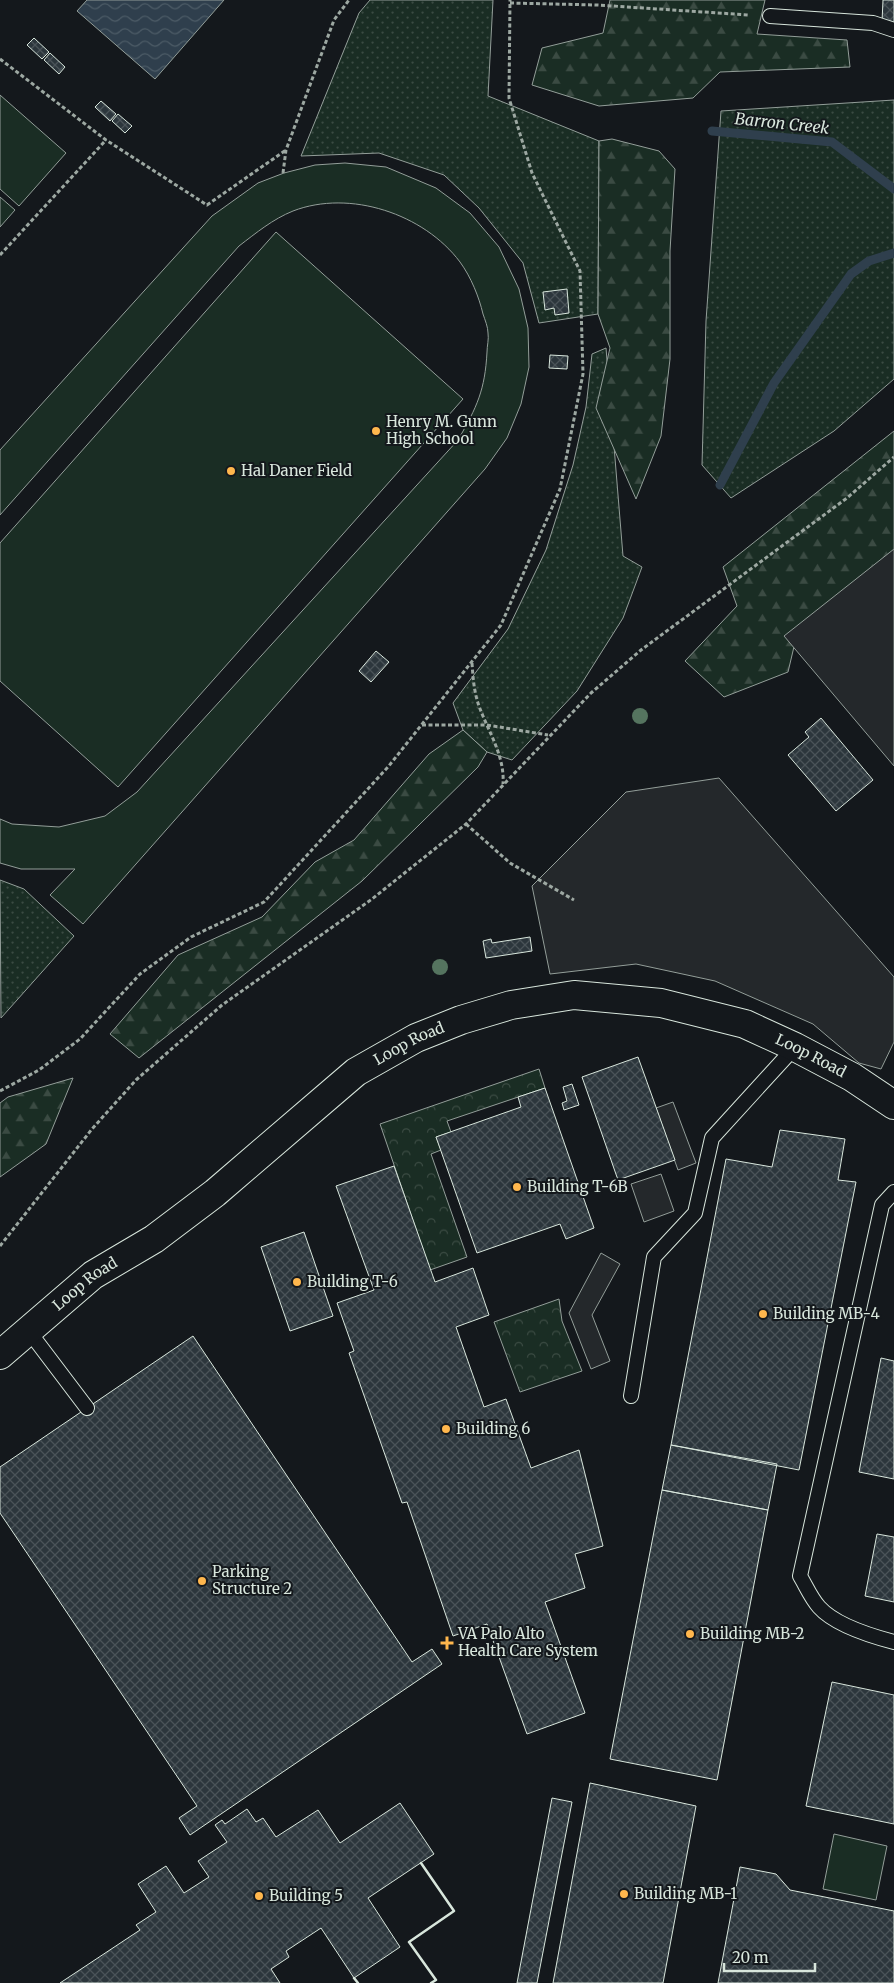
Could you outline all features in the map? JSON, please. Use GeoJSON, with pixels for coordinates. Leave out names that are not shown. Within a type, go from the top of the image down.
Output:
{"type":"FeatureCollection","features":[{"type":"Feature","properties":{"kind":"street","name":"Loop Road"},"geometry":{"type":"LineString","coordinates":[[0,1355],[93,1275],[154,1238],[215,1192],[356,1072],[416,1038],[461,1020],[511,1005],[569,996],[584,996],[661,1003],[746,1024],[852,1077],[894,1105]]}},
{"type":"Feature","properties":{"kind":"lane"},"geometry":{"type":"LineString","coordinates":[[770,16],[873,23],[894,30]]}},
{"type":"Feature","properties":{"kind":"lane"},"geometry":{"type":"LineString","coordinates":[[632,1396],[654,1257],[695,1214],[712,1138],[795,1047]]}},
{"type":"Feature","properties":{"kind":"lane"},"geometry":{"type":"LineString","coordinates":[[894,1192],[882,1204],[800,1576],[819,1607],[836,1620],[874,1637],[894,1642]]}},
{"type":"Feature","properties":{"kind":"lane"},"geometry":{"type":"LineString","coordinates":[[28,1330],[87,1408]]}},
{"type":"Feature","properties":{"kind":"path"},"geometry":{"type":"LineString","coordinates":[[284,173],[286,150],[334,20],[349,0]]}},
{"type":"Feature","properties":{"kind":"path"},"geometry":{"type":"LineString","coordinates":[[0,1091],[39,1070],[80,1039],[140,974],[183,942],[264,902],[388,767],[502,625],[560,489],[583,374],[580,271],[532,173],[509,98],[510,1],[770,16]]}},
{"type":"Feature","properties":{"kind":"path"},"geometry":{"type":"LineString","coordinates":[[0,59],[106,140],[207,205],[286,150]]}},
{"type":"Feature","properties":{"kind":"path"},"geometry":{"type":"LineString","coordinates":[[0,255],[106,140]]}},
{"type":"Feature","properties":{"kind":"path"},"geometry":{"type":"LineString","coordinates":[[0,1246],[92,1129],[136,1080],[222,1005],[372,899],[466,824],[591,693],[641,650],[847,498],[894,457]]}},
{"type":"Feature","properties":{"kind":"path"},"geometry":{"type":"LineString","coordinates":[[472,662],[473,684],[499,754],[504,774],[503,785]]}},
{"type":"Feature","properties":{"kind":"path"},"geometry":{"type":"LineString","coordinates":[[422,725],[487,724],[549,736]]}},
{"type":"Feature","properties":{"kind":"path"},"geometry":{"type":"LineString","coordinates":[[466,824],[510,863],[574,900]]}},
{"type":"Feature","properties":{"kind":"green space"},"geometry":{"type":"Polygon","coordinates":[[[370,0],[493,0],[488,96],[599,141],[598,314],[539,323],[523,263],[479,208],[444,175],[379,153],[301,156],[359,13],[370,0]]]}},
{"type":"Feature","properties":{"kind":"green space"},"geometry":{"type":"Polygon","coordinates":[[[610,0],[765,0],[757,34],[847,40],[850,67],[720,72],[693,98],[599,106],[532,85],[542,48],[603,33],[610,0]]]}},
{"type":"Feature","properties":{"kind":"green space"},"geometry":{"type":"Polygon","coordinates":[[[0,95],[66,153],[19,206],[0,189],[0,95]]]}},
{"type":"Feature","properties":{"kind":"green space"},"geometry":{"type":"Polygon","coordinates":[[[894,100],[894,379],[834,431],[731,498],[702,465],[706,321],[721,111],[894,100]]]}},
{"type":"Feature","properties":{"kind":"green space"},"geometry":{"type":"Polygon","coordinates":[[[612,139],[659,151],[675,169],[670,251],[670,359],[661,436],[636,499],[596,408],[610,348],[598,314],[599,141],[612,139]]]}},
{"type":"Feature","properties":{"kind":"green space"},"geometry":{"type":"Polygon","coordinates":[[[345,163],[386,167],[436,188],[470,213],[499,247],[519,289],[528,328],[529,367],[521,404],[507,438],[485,469],[83,924],[50,895],[75,869],[21,869],[0,863],[0,819],[12,824],[59,827],[105,816],[137,792],[458,440],[475,408],[482,388],[486,365],[487,326],[477,294],[464,268],[445,245],[427,231],[406,219],[384,210],[338,203],[315,205],[293,211],[279,218],[239,246],[0,515],[0,450],[212,216],[258,183],[284,173],[315,165],[345,163]]]}},
{"type":"Feature","properties":{"kind":"green space"},"geometry":{"type":"Polygon","coordinates":[[[0,197],[15,210],[0,227],[0,197]]]}},
{"type":"Feature","properties":{"kind":"green space","name":"Hal Daner Field"},"geometry":{"type":"Polygon","coordinates":[[[276,232],[463,399],[118,787],[0,681],[0,543],[276,232]]]}},
{"type":"Feature","properties":{"kind":"green space"},"geometry":{"type":"Polygon","coordinates":[[[606,348],[623,556],[642,567],[623,618],[577,691],[512,760],[487,752],[463,730],[453,703],[508,629],[546,550],[573,465],[586,407],[592,354],[606,348]]]}},
{"type":"Feature","properties":{"kind":"green space"},"geometry":{"type":"Polygon","coordinates":[[[894,431],[894,557],[797,634],[788,672],[724,697],[685,661],[737,606],[723,567],[894,431]]]}},
{"type":"Feature","properties":{"kind":"green space"},"geometry":{"type":"Polygon","coordinates":[[[463,730],[487,752],[478,767],[362,881],[139,1058],[110,1034],[178,955],[262,917],[315,862],[354,840],[429,754],[463,730]]]}},
{"type":"Feature","properties":{"kind":"green space"},"geometry":{"type":"Polygon","coordinates":[[[0,880],[24,889],[74,936],[1,1018],[0,880]]]}},
{"type":"Feature","properties":{"kind":"green space"},"geometry":{"type":"Polygon","coordinates":[[[539,1069],[545,1088],[447,1121],[451,1132],[436,1137],[441,1150],[431,1154],[467,1257],[430,1270],[380,1124],[539,1069]]]}},
{"type":"Feature","properties":{"kind":"green space"},"geometry":{"type":"Polygon","coordinates":[[[73,1078],[46,1144],[0,1177],[0,1103],[8,1097],[73,1078]]]}},
{"type":"Feature","properties":{"kind":"green space"},"geometry":{"type":"Polygon","coordinates":[[[559,1299],[562,1321],[582,1371],[520,1392],[494,1322],[559,1299]]]}},
{"type":"Feature","properties":{"kind":"green space"},"geometry":{"type":"Polygon","coordinates":[[[834,1834],[887,1846],[876,1900],[823,1889],[834,1834]]]}},
{"type":"Feature","properties":{"kind":"shaded area"},"geometry":{"type":"Polygon","coordinates":[[[894,549],[894,766],[784,636],[894,549]]]}},
{"type":"Feature","properties":{"kind":"shaded area"},"geometry":{"type":"Polygon","coordinates":[[[719,778],[894,977],[894,1042],[881,1069],[859,1063],[813,1024],[715,981],[636,964],[550,974],[532,886],[626,792],[719,778]]]}},
{"type":"Feature","properties":{"kind":"shaded area"},"geometry":{"type":"Polygon","coordinates":[[[673,1102],[696,1163],[678,1170],[656,1108],[673,1102]]]}},
{"type":"Feature","properties":{"kind":"shaded area"},"geometry":{"type":"Polygon","coordinates":[[[661,1174],[674,1211],[644,1222],[631,1184],[661,1174]]]}},
{"type":"Feature","properties":{"kind":"shaded area"},"geometry":{"type":"Polygon","coordinates":[[[601,1253],[620,1264],[592,1315],[610,1361],[591,1369],[569,1313],[601,1253]]]}},
{"type":"Feature","properties":{"kind":"water"},"geometry":{"type":"Polygon","coordinates":[[[87,0],[224,0],[155,79],[77,11],[87,0]]]}},
{"type":"Feature","properties":{"kind":"building"},"geometry":{"type":"Polygon","coordinates":[[[883,0],[894,0],[894,23],[882,22],[883,0]]]}},
{"type":"Feature","properties":{"kind":"building"},"geometry":{"type":"Polygon","coordinates":[[[34,38],[49,52],[42,59],[27,45],[34,38]]]}},
{"type":"Feature","properties":{"kind":"building"},"geometry":{"type":"Polygon","coordinates":[[[50,53],[65,67],[59,74],[44,60],[50,53]]]}},
{"type":"Feature","properties":{"kind":"building"},"geometry":{"type":"Polygon","coordinates":[[[101,101],[116,114],[110,121],[95,107],[101,101]]]}},
{"type":"Feature","properties":{"kind":"building"},"geometry":{"type":"Polygon","coordinates":[[[118,114],[132,126],[125,133],[112,121],[118,114]]]}},
{"type":"Feature","properties":{"kind":"building"},"geometry":{"type":"Polygon","coordinates":[[[567,289],[569,313],[555,315],[554,308],[545,310],[543,292],[567,289]]]}},
{"type":"Feature","properties":{"kind":"building"},"geometry":{"type":"Polygon","coordinates":[[[550,355],[568,356],[567,369],[549,368],[550,355]]]}},
{"type":"Feature","properties":{"kind":"building"},"geometry":{"type":"Polygon","coordinates":[[[376,651],[389,662],[371,682],[359,671],[376,651]]]}},
{"type":"Feature","properties":{"kind":"building"},"geometry":{"type":"Polygon","coordinates":[[[821,718],[873,780],[836,811],[788,755],[809,737],[805,732],[821,718]]]}},
{"type":"Feature","properties":{"kind":"building"},"geometry":{"type":"Polygon","coordinates":[[[530,937],[532,951],[486,958],[483,941],[491,939],[492,943],[530,937]]]}},
{"type":"Feature","properties":{"kind":"building"},"geometry":{"type":"Polygon","coordinates":[[[638,1057],[675,1160],[618,1180],[582,1077],[638,1057]]]}},
{"type":"Feature","properties":{"kind":"building"},"geometry":{"type":"Polygon","coordinates":[[[572,1084],[579,1105],[564,1110],[562,1103],[567,1101],[563,1087],[572,1084]]]}},
{"type":"Feature","properties":{"kind":"building","name":"Building T-6B"},"geometry":{"type":"Polygon","coordinates":[[[545,1088],[594,1228],[566,1239],[560,1224],[477,1253],[436,1137],[521,1107],[518,1097],[545,1088]]]}},
{"type":"Feature","properties":{"kind":"building","name":"Building MB-4"},"geometry":{"type":"Polygon","coordinates":[[[780,1130],[845,1139],[838,1180],[856,1182],[799,1470],[671,1445],[726,1159],[772,1167],[780,1130]]]}},
{"type":"Feature","properties":{"kind":"building","name":"Building 6"},"geometry":{"type":"Polygon","coordinates":[[[394,1166],[435,1282],[473,1268],[489,1315],[456,1327],[484,1407],[506,1399],[531,1468],[579,1450],[603,1546],[575,1554],[585,1588],[545,1602],[585,1713],[527,1734],[487,1624],[453,1636],[407,1502],[402,1503],[349,1353],[354,1351],[337,1303],[374,1290],[336,1186],[394,1166]]]}},
{"type":"Feature","properties":{"kind":"building","name":"Building T-6"},"geometry":{"type":"Polygon","coordinates":[[[304,1232],[333,1316],[290,1331],[261,1247],[304,1232]]]}},
{"type":"Feature","properties":{"kind":"building","name":"Parking Structure 2"},"geometry":{"type":"Polygon","coordinates":[[[193,1336],[412,1662],[432,1649],[442,1664],[190,1835],[179,1818],[197,1806],[0,1513],[0,1467],[193,1336]]]}},
{"type":"Feature","properties":{"kind":"building","name":"Building MB-4"},"geometry":{"type":"Polygon","coordinates":[[[881,1358],[894,1361],[894,1479],[859,1472],[881,1358]]]}},
{"type":"Feature","properties":{"kind":"building"},"geometry":{"type":"Polygon","coordinates":[[[671,1445],[777,1464],[768,1510],[662,1490],[671,1445]]]}},
{"type":"Feature","properties":{"kind":"building","name":"Building MB-2"},"geometry":{"type":"Polygon","coordinates":[[[662,1490],[768,1510],[717,1780],[610,1759],[662,1490]]]}},
{"type":"Feature","properties":{"kind":"building"},"geometry":{"type":"Polygon","coordinates":[[[877,1534],[894,1537],[894,1602],[865,1596],[877,1534]]]}},
{"type":"Feature","properties":{"kind":"building"},"geometry":{"type":"Polygon","coordinates":[[[832,1682],[894,1695],[894,1824],[806,1806],[832,1682]]]}},
{"type":"Feature","properties":{"kind":"building","name":"Building MB-1"},"geometry":{"type":"Polygon","coordinates":[[[590,1783],[696,1806],[663,1983],[553,1983],[590,1783]]]}},
{"type":"Feature","properties":{"kind":"building"},"geometry":{"type":"Polygon","coordinates":[[[552,1798],[572,1802],[537,1983],[517,1983],[552,1798]]]}},
{"type":"Feature","properties":{"kind":"building","name":"Building 5"},"geometry":{"type":"Polygon","coordinates":[[[400,1803],[434,1854],[368,1898],[400,1947],[354,1978],[321,1928],[286,1951],[289,1957],[271,1969],[280,1983],[60,1983],[140,1930],[136,1925],[156,1912],[138,1884],[166,1866],[184,1893],[209,1877],[198,1861],[227,1842],[215,1825],[222,1820],[225,1824],[247,1809],[256,1822],[263,1818],[276,1837],[318,1810],[340,1843],[400,1803]]]}},
{"type":"Feature","properties":{"kind":"building"},"geometry":{"type":"Polygon","coordinates":[[[740,1867],[776,1874],[790,1890],[894,1911],[894,1983],[718,1983],[740,1867]]]}},
{"type":"Feature","properties":{"kind":"waterway","name":"Barron Creek"},"geometry":{"type":"LineString","coordinates":[[712,131],[832,142],[894,189]]}},
{"type":"Feature","properties":{"kind":"waterway"},"geometry":{"type":"LineString","coordinates":[[720,485],[774,383],[851,274],[869,261],[894,253]]}},
{"type":"Feature","properties":{"kind":"wall"},"geometry":{"type":"LineString","coordinates":[[421,1863],[454,1911],[409,1942],[436,1980],[431,1983]]}},
{"type":"Feature","properties":{"kind":"wall"},"geometry":{"type":"LineString","coordinates":[[354,1978],[358,1983]]}},
{"type":"Feature","properties":{"kind":"place","name":"Henry M. Gunn High School"},"geometry":{"type":"Point","coordinates":[376,431]}},
{"type":"Feature","properties":{"kind":"place","name":"Hal Daner Field"},"geometry":{"type":"Point","coordinates":[231,471]}},
{"type":"Feature","properties":{"kind":"place","name":"Building T-6B"},"geometry":{"type":"Point","coordinates":[517,1187]}},
{"type":"Feature","properties":{"kind":"place","name":"Building T-6"},"geometry":{"type":"Point","coordinates":[297,1282]}},
{"type":"Feature","properties":{"kind":"place","name":"Building MB-4"},"geometry":{"type":"Point","coordinates":[763,1314]}},
{"type":"Feature","properties":{"kind":"place","name":"Building 6"},"geometry":{"type":"Point","coordinates":[446,1429]}},
{"type":"Feature","properties":{"kind":"place","name":"Parking Structure 2"},"geometry":{"type":"Point","coordinates":[202,1581]}},
{"type":"Feature","properties":{"kind":"place","name":"Building MB-2"},"geometry":{"type":"Point","coordinates":[690,1634]}},
{"type":"Feature","properties":{"kind":"place","name":"VA Palo Alto Health Care System"},"geometry":{"type":"Point","coordinates":[447,1643]}},
{"type":"Feature","properties":{"kind":"place","name":"Building MB-1"},"geometry":{"type":"Point","coordinates":[624,1894]}},
{"type":"Feature","properties":{"kind":"place","name":"Building 5"},"geometry":{"type":"Point","coordinates":[259,1896]}}]}
